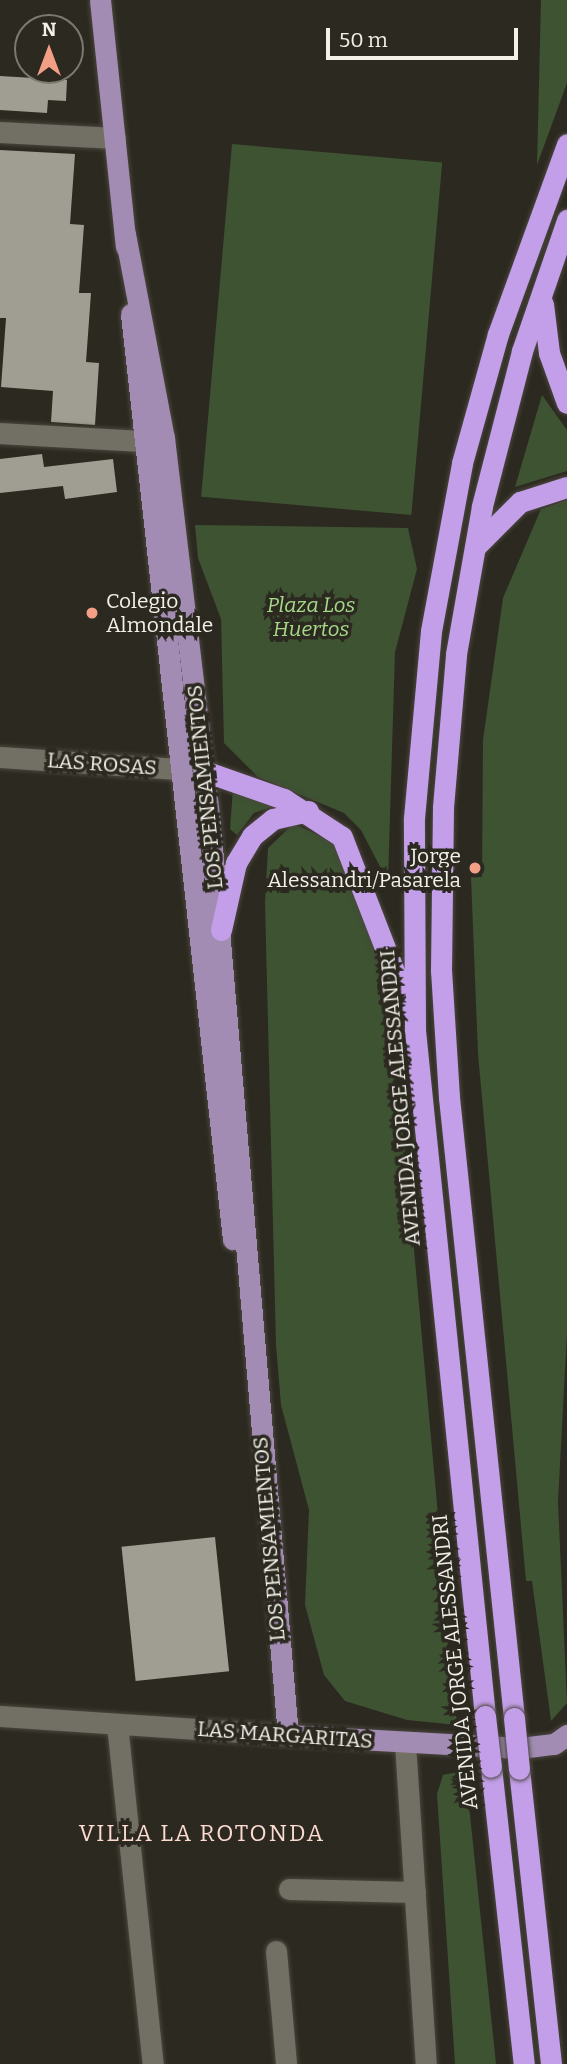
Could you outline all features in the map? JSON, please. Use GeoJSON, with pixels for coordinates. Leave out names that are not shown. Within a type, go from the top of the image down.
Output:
{"type":"FeatureCollection","features":[{"type":"Feature","properties":{"kind":"highway","name":"AVENIDA JORGE ALESSANDRI"},"geometry":{"type":"LineString","coordinates":[[524,2064],[485,1716],[415,1030],[414,818],[441,569],[498,334],[567,144]]}},
{"type":"Feature","properties":{"kind":"highway"},"geometry":{"type":"LineString","coordinates":[[551,2064],[519,1769],[441,971],[448,739],[473,554],[544,285],[567,220]]}},
{"type":"Feature","properties":{"kind":"highway"},"geometry":{"type":"LineString","coordinates":[[544,285],[549,353],[567,403]]}},
{"type":"Feature","properties":{"kind":"highway"},"geometry":{"type":"LineString","coordinates":[[473,554],[505,512],[532,495],[567,487]]}},
{"type":"Feature","properties":{"kind":"highway"},"geometry":{"type":"LineString","coordinates":[[194,770],[307,811],[330,824],[351,852],[415,1030]]}},
{"type":"Feature","properties":{"kind":"highway"},"geometry":{"type":"LineString","coordinates":[[221,930],[236,863],[252,836],[273,818],[307,811]]}},
{"type":"Feature","properties":{"kind":"highway"},"geometry":{"type":"LineString","coordinates":[[546,2025],[558,2064]]}},
{"type":"Feature","properties":{"kind":"main road","name":"LOS PENSAMIENTOS"},"geometry":{"type":"LineString","coordinates":[[100,0],[145,441],[194,770],[221,930],[251,1344],[288,1735]]}},
{"type":"Feature","properties":{"kind":"main road","name":"LOS PENSAMIENTOS"},"geometry":{"type":"LineString","coordinates":[[125,234],[164,438],[236,1268],[251,1344]]}},
{"type":"Feature","properties":{"kind":"main road","name":"LAS MARGARITAS"},"geometry":{"type":"LineString","coordinates":[[288,1735],[541,1748],[567,1735]]}},
{"type":"Feature","properties":{"kind":"street"},"geometry":{"type":"LineString","coordinates":[[0,132],[115,138]]}},
{"type":"Feature","properties":{"kind":"street"},"geometry":{"type":"LineString","coordinates":[[0,433],[145,441]]}},
{"type":"Feature","properties":{"kind":"street","name":"LAS ROSAS"},"geometry":{"type":"LineString","coordinates":[[0,757],[194,770]]}},
{"type":"Feature","properties":{"kind":"street","name":"LAS MARGARITAS"},"geometry":{"type":"LineString","coordinates":[[0,1716],[288,1735]]}},
{"type":"Feature","properties":{"kind":"street"},"geometry":{"type":"LineString","coordinates":[[117,1724],[153,2064]]}},
{"type":"Feature","properties":{"kind":"street"},"geometry":{"type":"LineString","coordinates":[[405,1743],[426,2064]]}},
{"type":"Feature","properties":{"kind":"street"},"geometry":{"type":"LineString","coordinates":[[289,1889],[415,1892]]}},
{"type":"Feature","properties":{"kind":"street"},"geometry":{"type":"LineString","coordinates":[[276,1951],[286,2064]]}},
{"type":"Feature","properties":{"kind":"green space"},"geometry":{"type":"Polygon","coordinates":[[[541,0],[567,0],[567,83],[537,165],[541,0]]]}},
{"type":"Feature","properties":{"kind":"green space"},"geometry":{"type":"Polygon","coordinates":[[[232,144],[442,162],[411,515],[201,497],[232,144]]]}},
{"type":"Feature","properties":{"kind":"green space"},"geometry":{"type":"Polygon","coordinates":[[[542,395],[567,430],[567,471],[515,487],[542,395]]]}},
{"type":"Feature","properties":{"kind":"green space"},"geometry":{"type":"Polygon","coordinates":[[[567,500],[567,1333],[558,1502],[567,1703],[551,1721],[532,1581],[526,1581],[478,1054],[471,877],[482,877],[483,740],[503,598],[541,509],[567,500]]]}},
{"type":"Feature","properties":{"kind":"green space","name":"Plaza Los Huertos"},"geometry":{"type":"Polygon","coordinates":[[[195,525],[408,528],[417,569],[395,652],[388,882],[361,830],[344,813],[258,777],[224,743],[221,619],[198,558],[195,525]]]}},
{"type":"Feature","properties":{"kind":"green space"},"geometry":{"type":"Polygon","coordinates":[[[233,789],[281,804],[254,813],[237,835],[230,829],[233,789]]]}},
{"type":"Feature","properties":{"kind":"green space"},"geometry":{"type":"Polygon","coordinates":[[[293,824],[333,841],[366,915],[379,965],[405,1150],[457,1725],[407,1720],[345,1701],[324,1675],[305,1605],[309,1510],[281,1405],[276,1345],[265,903],[268,848],[293,824]]]}},
{"type":"Feature","properties":{"kind":"green space"},"geometry":{"type":"Polygon","coordinates":[[[463,1771],[496,2064],[455,2064],[437,1794],[443,1775],[463,1771]]]}},
{"type":"Feature","properties":{"kind":"building"},"geometry":{"type":"Polygon","coordinates":[[[0,76],[14,77],[14,84],[67,84],[66,101],[48,100],[47,113],[0,110],[0,76]]]}},
{"type":"Feature","properties":{"kind":"building"},"geometry":{"type":"Polygon","coordinates":[[[0,150],[75,154],[70,224],[84,225],[79,293],[91,293],[86,362],[99,363],[95,425],[51,422],[53,391],[1,387],[6,318],[0,318],[0,150]]]}},
{"type":"Feature","properties":{"kind":"building"},"geometry":{"type":"Polygon","coordinates":[[[42,454],[44,467],[113,459],[117,492],[65,499],[63,486],[0,493],[0,459],[42,454]]]}},
{"type":"Feature","properties":{"kind":"building"},"geometry":{"type":"Polygon","coordinates":[[[215,1537],[229,1671],[136,1681],[122,1547],[215,1537]]]}},
{"type":"Feature","properties":{"kind":"place","name":"Colegio Almondale"},"geometry":{"type":"Point","coordinates":[92,613]}},
{"type":"Feature","properties":{"kind":"place","name":"Jorge Alessandri/Pasarela"},"geometry":{"type":"Point","coordinates":[475,868]}},
{"type":"Feature","properties":{"kind":"district","name":"VILLA LA ROTONDA"},"geometry":{"type":"Point","coordinates":[202,1833]}}]}
